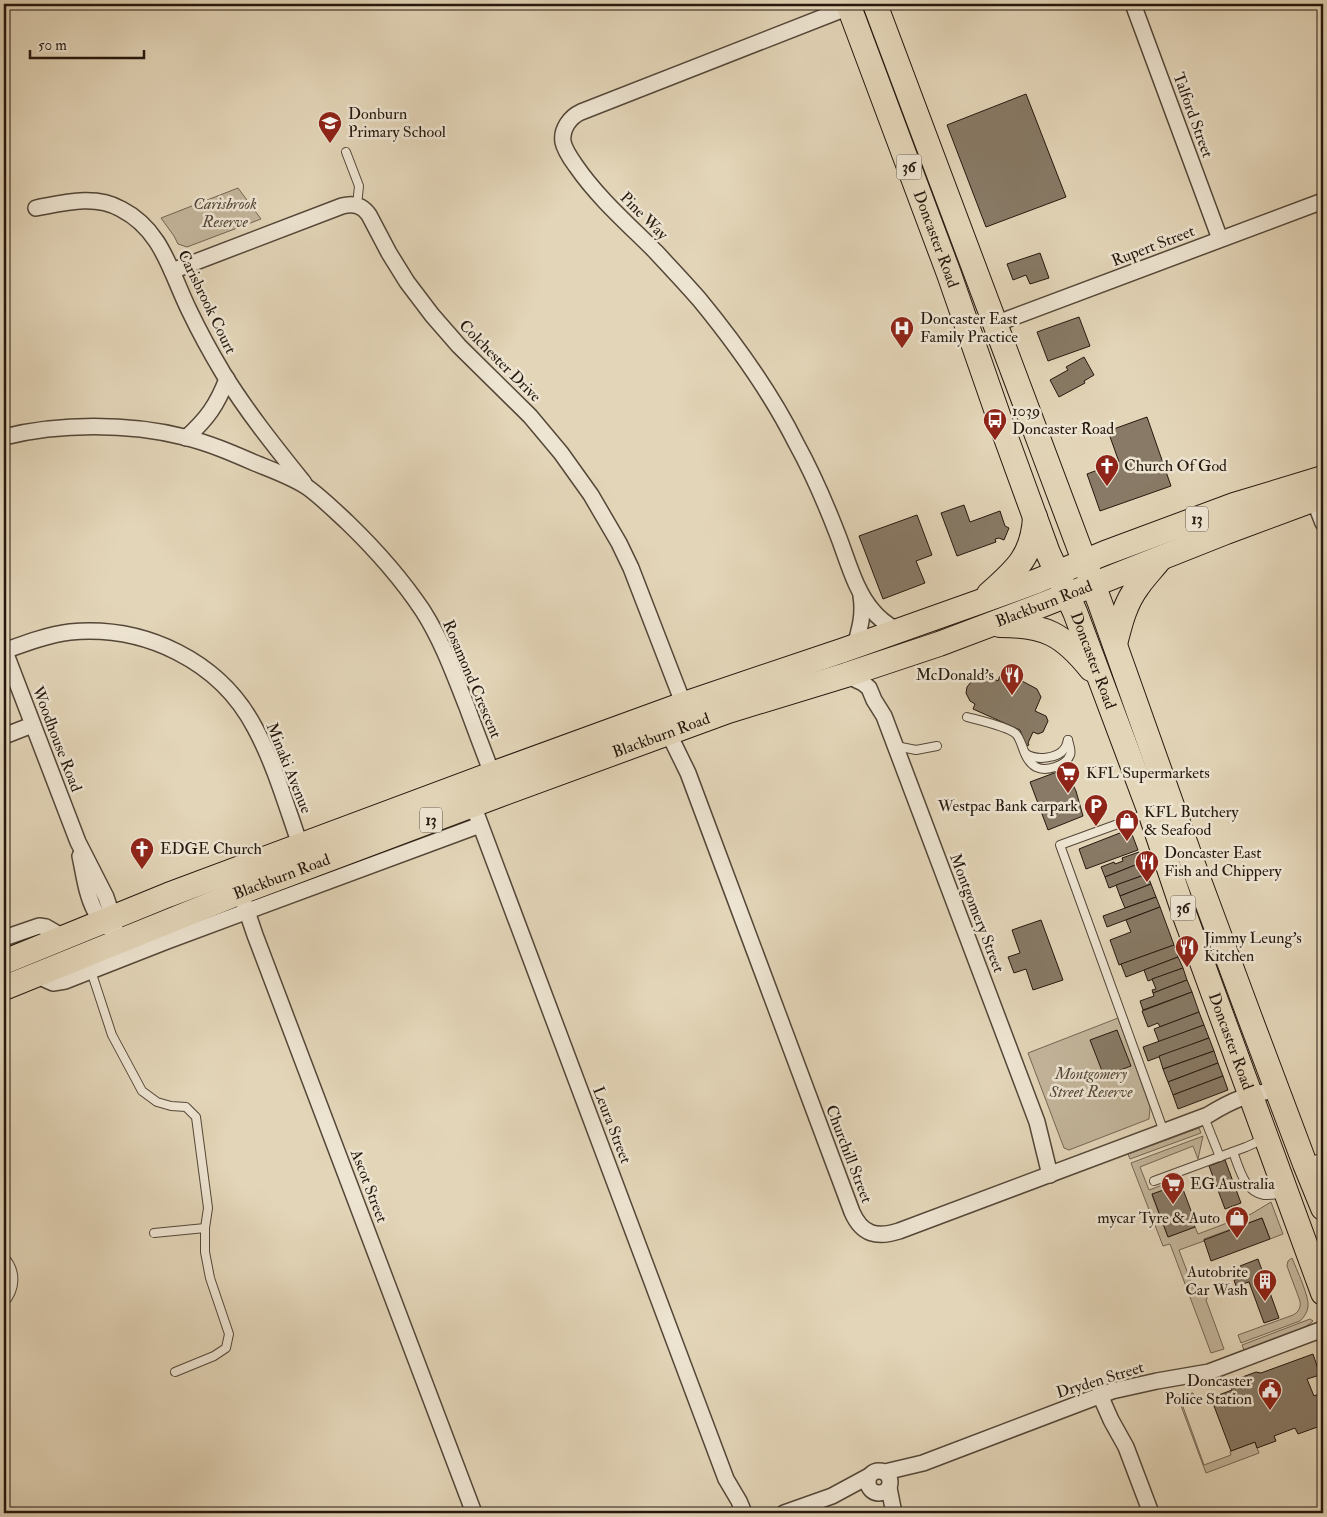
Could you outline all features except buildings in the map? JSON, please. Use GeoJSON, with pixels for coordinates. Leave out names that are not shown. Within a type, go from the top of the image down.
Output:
{"type":"FeatureCollection","features":[{"type":"Feature","properties":{"kind":"main road","name":"Doncaster Road"},"geometry":{"type":"LineString","coordinates":[[875,4],[1093,584],[1191,859],[1277,1090],[1314,1161],[1323,1208]]}},
{"type":"Feature","properties":{"kind":"main road","name":"Doncaster Road"},"geometry":{"type":"LineString","coordinates":[[849,5],[949,274],[1035,517],[1068,594],[1150,812],[1185,916],[1323,1292]]}},
{"type":"Feature","properties":{"kind":"main road","name":"Blackburn Road"},"geometry":{"type":"LineString","coordinates":[[677,721],[855,672],[939,644],[1161,558],[1320,492]]}},
{"type":"Feature","properties":{"kind":"main road","name":"Blackburn Road"},"geometry":{"type":"LineString","coordinates":[[4,988],[240,891],[304,856],[473,805],[495,785],[677,721],[896,630],[982,601],[1234,506],[1320,492]]}},
{"type":"Feature","properties":{"kind":"main road"},"geometry":{"type":"LineString","coordinates":[[982,601],[1010,575],[1023,559],[1034,534],[1035,517]]}},
{"type":"Feature","properties":{"kind":"main road"},"geometry":{"type":"LineString","coordinates":[[1115,644],[1121,620],[1129,601],[1137,587],[1161,558]]}},
{"type":"Feature","properties":{"kind":"main road"},"geometry":{"type":"LineString","coordinates":[[990,624],[1029,626],[1058,636],[1079,654],[1101,683]]}},
{"type":"Feature","properties":{"kind":"main road","name":"Blackburn Road"},"geometry":{"type":"LineString","coordinates":[[4,962],[108,920],[240,891]]}},
{"type":"Feature","properties":{"kind":"street","name":"Talford Street"},"geometry":{"type":"LineString","coordinates":[[1133,4],[1220,239]]}},
{"type":"Feature","properties":{"kind":"street","name":"Pine Way"},"geometry":{"type":"LineString","coordinates":[[849,5],[581,112],[568,122],[563,138],[567,151],[584,178],[609,207],[656,252],[694,293],[730,337],[754,371],[784,420],[815,480],[861,595],[877,616],[896,630]]}},
{"type":"Feature","properties":{"kind":"street","name":"Rupert Street"},"geometry":{"type":"LineString","coordinates":[[995,324],[1323,201]]}},
{"type":"Feature","properties":{"kind":"street","name":"Carisbrook Court"},"geometry":{"type":"LineString","coordinates":[[36,208],[68,202],[99,202],[119,207],[136,218],[152,233],[161,247],[194,320],[227,380],[307,487]]}},
{"type":"Feature","properties":{"kind":"street"},"geometry":{"type":"LineString","coordinates":[[172,271],[342,206],[348,204],[356,205]]}},
{"type":"Feature","properties":{"kind":"street","name":"Colchester Drive"},"geometry":{"type":"LineString","coordinates":[[356,205],[370,215],[389,253],[407,282],[432,315],[459,346],[530,416],[561,453],[591,495],[631,568],[677,721]]}},
{"type":"Feature","properties":{"kind":"street"},"geometry":{"type":"LineString","coordinates":[[186,438],[204,421],[212,410],[227,380]]}},
{"type":"Feature","properties":{"kind":"street","name":"Rosamond Crescent"},"geometry":{"type":"LineString","coordinates":[[4,437],[52,429],[95,427],[141,430],[186,438],[211,445],[307,487],[341,516],[376,551],[402,581],[424,613],[454,673],[495,785]]}},
{"type":"Feature","properties":{"kind":"street"},"geometry":{"type":"LineString","coordinates":[[1320,492],[1323,523]]}},
{"type":"Feature","properties":{"kind":"street","name":"Pine Way"},"geometry":{"type":"LineString","coordinates":[[850,648],[862,624],[861,595]]}},
{"type":"Feature","properties":{"kind":"street","name":"Minaki Avenue"},"geometry":{"type":"LineString","coordinates":[[4,650],[53,635],[105,631],[127,634],[148,640],[185,655],[227,688],[254,727],[270,761],[304,856]]}},
{"type":"Feature","properties":{"kind":"street","name":"Montgomery Street"},"geometry":{"type":"LineString","coordinates":[[850,648],[855,672],[876,678],[882,697],[884,716],[1056,1172]]}},
{"type":"Feature","properties":{"kind":"street","name":"Woodhouse Road"},"geometry":{"type":"LineString","coordinates":[[4,650],[78,842],[85,883],[91,901],[96,912],[108,920],[117,941]]}},
{"type":"Feature","properties":{"kind":"street","name":"Churchill Street"},"geometry":{"type":"LineString","coordinates":[[677,721],[688,773],[852,1212],[860,1226],[873,1234],[890,1234],[1206,1116],[1226,1104],[1253,1099],[1277,1090]]}},
{"type":"Feature","properties":{"kind":"street"},"geometry":{"type":"LineString","coordinates":[[4,736],[32,725]]}},
{"type":"Feature","properties":{"kind":"street"},"geometry":{"type":"LineString","coordinates":[[35,975],[53,983],[65,981],[90,971],[240,891],[473,805]]}},
{"type":"Feature","properties":{"kind":"street","name":"Leura Street"},"geometry":{"type":"LineString","coordinates":[[473,805],[726,1479],[734,1513]]}},
{"type":"Feature","properties":{"kind":"street","name":"Ascot Street"},"geometry":{"type":"LineString","coordinates":[[240,891],[474,1513]]}},
{"type":"Feature","properties":{"kind":"street"},"geometry":{"type":"LineString","coordinates":[[4,938],[39,926],[46,927],[65,938]]}},
{"type":"Feature","properties":{"kind":"street","name":"Dryden Street"},"geometry":{"type":"LineString","coordinates":[[784,1513],[832,1496],[880,1484],[923,1463],[1106,1393],[1157,1381],[1209,1372],[1321,1330]]}},
{"type":"Feature","properties":{"kind":"street"},"geometry":{"type":"LineString","coordinates":[[1106,1393],[1151,1513]]}},
{"type":"Feature","properties":{"kind":"street","name":"Leura Street"},"geometry":{"type":"LineString","coordinates":[[726,1479],[744,1513]]}},
{"type":"Feature","properties":{"kind":"street"},"geometry":{"type":"LineString","coordinates":[[880,1484],[888,1513]]}},
{"type":"Feature","properties":{"kind":"street"},"geometry":{"type":"LineString","coordinates":[[880,1484],[894,1513]]}},
{"type":"Feature","properties":{"kind":"lane"},"geometry":{"type":"LineString","coordinates":[[346,152],[359,186],[356,205]]}},
{"type":"Feature","properties":{"kind":"lane"},"geometry":{"type":"LineString","coordinates":[[967,717],[1016,734],[1024,753],[1035,767],[1042,769],[1054,767],[1067,761],[1071,753],[1068,740],[1065,749],[1053,756],[1038,758],[1030,757],[1024,753]]}},
{"type":"Feature","properties":{"kind":"lane"},"geometry":{"type":"LineString","coordinates":[[896,746],[916,750],[937,746]]}},
{"type":"Feature","properties":{"kind":"lane"},"geometry":{"type":"LineString","coordinates":[[1150,812],[1060,845],[1164,1132]]}},
{"type":"Feature","properties":{"kind":"lane"},"geometry":{"type":"LineString","coordinates":[[90,971],[112,1035],[142,1091],[157,1102],[171,1106],[186,1107],[196,1117],[208,1208],[205,1228],[205,1252],[210,1278],[229,1334],[226,1348],[214,1356],[175,1372]]}},
{"type":"Feature","properties":{"kind":"lane"},"geometry":{"type":"LineString","coordinates":[[1206,1116],[1220,1157]]}},
{"type":"Feature","properties":{"kind":"lane"},"geometry":{"type":"LineString","coordinates":[[1154,1181],[1255,1143],[1265,1132]]}},
{"type":"Feature","properties":{"kind":"lane"},"geometry":{"type":"LineString","coordinates":[[1233,1152],[1247,1183],[1253,1190],[1264,1194],[1288,1194]]}},
{"type":"Feature","properties":{"kind":"lane"},"geometry":{"type":"LineString","coordinates":[[154,1233],[205,1228]]}},
{"type":"Feature","properties":{"kind":"lane"},"geometry":{"type":"LineString","coordinates":[[4,1257],[10,1267],[14,1280],[11,1293],[4,1303]]}},
{"type":"Feature","properties":{"kind":"green space","name":"Carisbrook Reserve"},"geometry":{"type":"Polygon","coordinates":[[[238,188],[261,219],[187,247],[178,244],[161,218],[238,188]]]}},
{"type":"Feature","properties":{"kind":"green space","name":"Montgomery Street Reserve"},"geometry":{"type":"Polygon","coordinates":[[[1118,1018],[1150,1107],[1149,1119],[1069,1150],[1064,1148],[1028,1053],[1118,1018]]]}},
{"type":"Feature","properties":{"kind":"green space"},"geometry":{"type":"Polygon","coordinates":[[[1199,1128],[1201,1133],[1130,1159],[1128,1154],[1199,1128]]]}},
{"type":"Feature","properties":{"kind":"green space"},"geometry":{"type":"Polygon","coordinates":[[[1203,1136],[1198,1159],[1193,1146],[1140,1167],[1149,1190],[1179,1179],[1181,1184],[1152,1195],[1168,1237],[1195,1227],[1198,1234],[1251,1214],[1271,1202],[1283,1234],[1270,1239],[1262,1218],[1179,1250],[1196,1295],[1208,1291],[1209,1295],[1206,1300],[1224,1349],[1211,1353],[1170,1244],[1163,1246],[1131,1163],[1203,1136]]]}},
{"type":"Feature","properties":{"kind":"green space"},"geometry":{"type":"Polygon","coordinates":[[[1292,1258],[1307,1297],[1308,1307],[1305,1315],[1300,1321],[1241,1343],[1238,1335],[1293,1315],[1298,1311],[1300,1301],[1287,1266],[1288,1261],[1292,1258]]]}},
{"type":"Feature","properties":{"kind":"green space"},"geometry":{"type":"Polygon","coordinates":[[[1310,1319],[1313,1321],[1299,1330],[1244,1350],[1242,1345],[1310,1319]]]}},
{"type":"Feature","properties":{"kind":"green space"},"geometry":{"type":"Polygon","coordinates":[[[1193,1393],[1195,1399],[1182,1404],[1204,1465],[1231,1455],[1230,1451],[1255,1442],[1259,1453],[1206,1473],[1177,1395],[1193,1393]]]}},
{"type":"Feature","properties":{"kind":"place","name":"Donburn Primary School"},"geometry":{"type":"Point","coordinates":[330,144]}},
{"type":"Feature","properties":{"kind":"place","name":"Doncaster East Family Practice"},"geometry":{"type":"Point","coordinates":[902,349]}},
{"type":"Feature","properties":{"kind":"place","name":"1039 Doncaster Road"},"geometry":{"type":"Point","coordinates":[995,441]}},
{"type":"Feature","properties":{"kind":"place","name":"Church Of God"},"geometry":{"type":"Point","coordinates":[1107,487]}},
{"type":"Feature","properties":{"kind":"place","name":"McDonald's"},"geometry":{"type":"Point","coordinates":[1012,696]}},
{"type":"Feature","properties":{"kind":"place","name":"KFL Supermarkets"},"geometry":{"type":"Point","coordinates":[1068,794]}},
{"type":"Feature","properties":{"kind":"place","name":"Westpac Bank carpark"},"geometry":{"type":"Point","coordinates":[1096,827]}},
{"type":"Feature","properties":{"kind":"place","name":"KFL Butchery & Seafood"},"geometry":{"type":"Point","coordinates":[1127,842]}},
{"type":"Feature","properties":{"kind":"place","name":"EDGE Church"},"geometry":{"type":"Point","coordinates":[142,870]}},
{"type":"Feature","properties":{"kind":"place","name":"Doncaster East Fish and Chippery"},"geometry":{"type":"Point","coordinates":[1147,883]}},
{"type":"Feature","properties":{"kind":"place","name":"Jimmy Leung's Kitchen"},"geometry":{"type":"Point","coordinates":[1187,968]}},
{"type":"Feature","properties":{"kind":"place","name":"EG Australia"},"geometry":{"type":"Point","coordinates":[1173,1205]}},
{"type":"Feature","properties":{"kind":"place","name":"mycar Tyre & Auto"},"geometry":{"type":"Point","coordinates":[1237,1239]}},
{"type":"Feature","properties":{"kind":"place","name":"Autobrite Car Wash"},"geometry":{"type":"Point","coordinates":[1265,1302]}},
{"type":"Feature","properties":{"kind":"place","name":"Doncaster Police Station"},"geometry":{"type":"Point","coordinates":[1270,1411]}}]}
